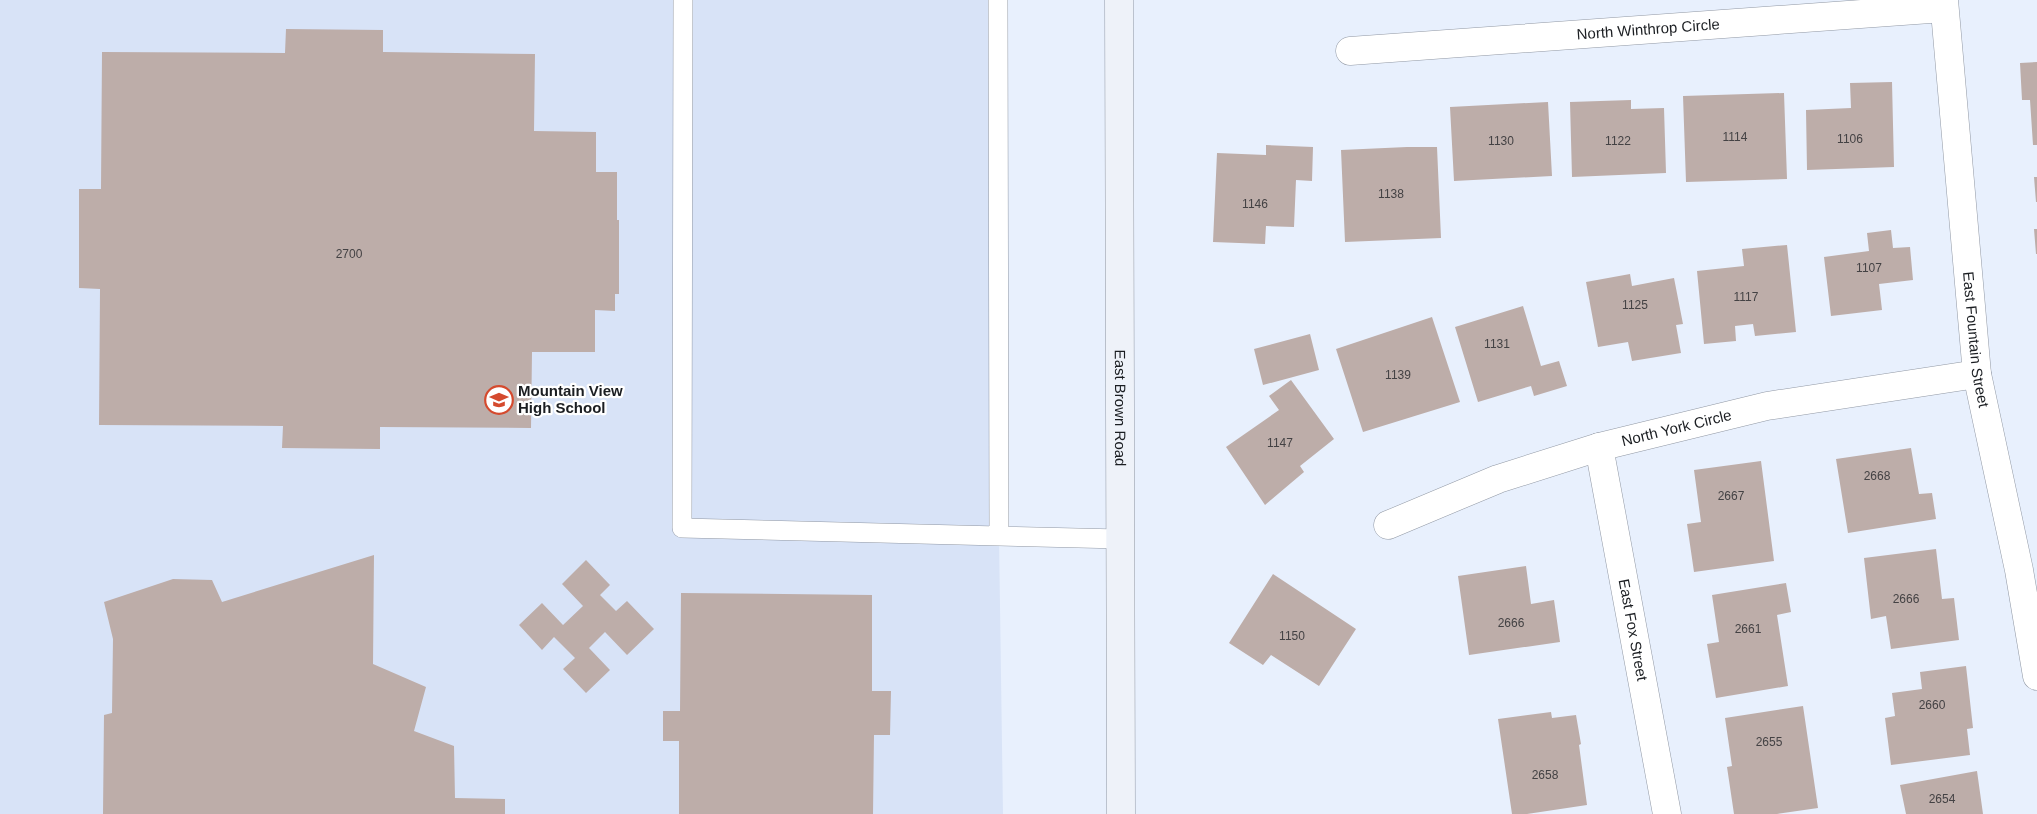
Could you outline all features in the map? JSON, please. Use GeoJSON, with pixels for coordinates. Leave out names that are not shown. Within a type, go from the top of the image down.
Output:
{"type":"FeatureCollection","features":[{"type":"Feature","properties":{"kind":"main road","name":"East Brown Road"},"geometry":{"type":"LineString","coordinates":[[1119,0],[1121,814]]}},
{"type":"Feature","properties":{"kind":"street","name":"North Winthrop Circle"},"geometry":{"type":"LineString","coordinates":[[1350,51],[1944,4]]}},
{"type":"Feature","properties":{"kind":"street","name":"East Fountain Street"},"geometry":{"type":"LineString","coordinates":[[1944,4],[1977,374],[2028,569],[2037,676]]}},
{"type":"Feature","properties":{"kind":"street","name":"North York Circle"},"geometry":{"type":"LineString","coordinates":[[1388,525],[1498,479],[1599,447],[1767,406],[1977,374]]}},
{"type":"Feature","properties":{"kind":"street","name":"East Fox Street"},"geometry":{"type":"LineString","coordinates":[[1599,447],[1667,814]]}},
{"type":"Feature","properties":{"kind":"lane"},"geometry":{"type":"LineString","coordinates":[[683,0],[682,528],[1120,539]]}},
{"type":"Feature","properties":{"kind":"lane"},"geometry":{"type":"LineString","coordinates":[[998,0],[999,536]]}},
{"type":"Feature","properties":{"kind":"shaded area","name":"Mountain View High School"},"geometry":{"type":"Polygon","coordinates":[[[0,0],[997,0],[999,536],[1003,814],[0,814],[0,0]]]}},
{"type":"Feature","properties":{"kind":"building","name":"Mountain View High School"},"geometry":{"type":"Polygon","coordinates":[[[286,29],[383,30],[383,52],[535,54],[534,131],[596,132],[596,172],[617,172],[619,294],[615,294],[615,311],[595,310],[595,352],[532,352],[531,428],[380,427],[380,449],[282,448],[283,426],[99,425],[100,289],[79,288],[79,189],[101,189],[102,52],[285,53],[286,29]]]}},
{"type":"Feature","properties":{"kind":"building"},"geometry":{"type":"Polygon","coordinates":[[[2037,62],[2037,145],[2033,145],[2030,100],[2022,100],[2020,63],[2037,62]]]}},
{"type":"Feature","properties":{"kind":"building"},"geometry":{"type":"Polygon","coordinates":[[[1892,82],[1894,167],[1807,170],[1806,110],[1851,108],[1850,83],[1892,82]]]}},
{"type":"Feature","properties":{"kind":"building"},"geometry":{"type":"Polygon","coordinates":[[[1784,93],[1787,179],[1686,182],[1683,96],[1784,93]]]}},
{"type":"Feature","properties":{"kind":"building"},"geometry":{"type":"Polygon","coordinates":[[[1631,100],[1631,109],[1664,108],[1666,173],[1572,177],[1570,102],[1631,100]]]}},
{"type":"Feature","properties":{"kind":"building"},"geometry":{"type":"Polygon","coordinates":[[[1548,102],[1552,176],[1454,181],[1450,107],[1548,102]]]}},
{"type":"Feature","properties":{"kind":"building"},"geometry":{"type":"Polygon","coordinates":[[[1266,145],[1313,147],[1312,181],[1296,180],[1294,227],[1266,226],[1265,244],[1213,242],[1217,153],[1266,155],[1266,145]]]}},
{"type":"Feature","properties":{"kind":"building"},"geometry":{"type":"Polygon","coordinates":[[[1437,147],[1441,238],[1345,242],[1341,150],[1437,147]]]}},
{"type":"Feature","properties":{"kind":"building"},"geometry":{"type":"Polygon","coordinates":[[[2034,177],[2037,177],[2037,202],[2036,202],[2034,177]]]}},
{"type":"Feature","properties":{"kind":"building"},"geometry":{"type":"Polygon","coordinates":[[[2034,229],[2037,229],[2037,254],[2036,254],[2034,229]]]}},
{"type":"Feature","properties":{"kind":"building"},"geometry":{"type":"Polygon","coordinates":[[[1891,230],[1893,248],[1910,247],[1913,280],[1879,284],[1882,310],[1831,316],[1824,257],[1869,251],[1867,233],[1891,230]]]}},
{"type":"Feature","properties":{"kind":"building"},"geometry":{"type":"Polygon","coordinates":[[[1787,245],[1796,332],[1755,336],[1753,324],[1735,326],[1736,341],[1704,344],[1697,271],[1744,266],[1742,249],[1787,245]]]}},
{"type":"Feature","properties":{"kind":"building"},"geometry":{"type":"Polygon","coordinates":[[[1630,274],[1632,286],[1674,278],[1683,324],[1676,325],[1681,353],[1632,361],[1628,342],[1598,347],[1586,282],[1630,274]]]}},
{"type":"Feature","properties":{"kind":"building"},"geometry":{"type":"Polygon","coordinates":[[[1523,306],[1541,366],[1559,361],[1567,386],[1534,396],[1531,386],[1478,402],[1455,327],[1523,306]]]}},
{"type":"Feature","properties":{"kind":"building"},"geometry":{"type":"Polygon","coordinates":[[[1432,317],[1460,402],[1363,432],[1336,349],[1432,317]]]}},
{"type":"Feature","properties":{"kind":"building"},"geometry":{"type":"Polygon","coordinates":[[[1310,334],[1319,370],[1263,385],[1254,349],[1310,334]]]}},
{"type":"Feature","properties":{"kind":"building"},"geometry":{"type":"Polygon","coordinates":[[[1291,380],[1334,439],[1300,466],[1304,472],[1265,505],[1226,447],[1279,410],[1269,396],[1291,380]]]}},
{"type":"Feature","properties":{"kind":"building"},"geometry":{"type":"Polygon","coordinates":[[[1911,448],[1919,494],[1932,493],[1936,519],[1848,533],[1836,459],[1911,448]]]}},
{"type":"Feature","properties":{"kind":"building"},"geometry":{"type":"Polygon","coordinates":[[[1761,461],[1774,561],[1694,572],[1687,524],[1701,522],[1694,470],[1761,461]]]}},
{"type":"Feature","properties":{"kind":"building"},"geometry":{"type":"Polygon","coordinates":[[[1936,549],[1942,599],[1954,598],[1959,640],[1891,649],[1886,616],[1871,619],[1864,558],[1936,549]]]}},
{"type":"Feature","properties":{"kind":"building"},"geometry":{"type":"Polygon","coordinates":[[[374,555],[373,664],[426,687],[414,731],[454,746],[455,798],[505,799],[505,814],[103,814],[104,715],[112,713],[113,639],[104,602],[173,579],[212,580],[222,602],[374,555]]]}},
{"type":"Feature","properties":{"kind":"building"},"geometry":{"type":"Polygon","coordinates":[[[586,560],[610,585],[600,595],[616,611],[627,601],[654,629],[627,655],[605,632],[589,648],[610,670],[586,693],[563,669],[575,658],[554,637],[542,650],[519,625],[542,603],[563,625],[583,606],[562,584],[586,560]]]}},
{"type":"Feature","properties":{"kind":"building"},"geometry":{"type":"Polygon","coordinates":[[[1526,566],[1531,604],[1554,600],[1560,642],[1469,655],[1458,576],[1526,566]]]}},
{"type":"Feature","properties":{"kind":"building"},"geometry":{"type":"Polygon","coordinates":[[[1273,574],[1356,629],[1319,686],[1271,655],[1263,665],[1229,643],[1273,574]]]}},
{"type":"Feature","properties":{"kind":"building"},"geometry":{"type":"Polygon","coordinates":[[[1786,583],[1791,612],[1777,615],[1788,686],[1716,698],[1707,644],[1719,642],[1712,595],[1786,583]]]}},
{"type":"Feature","properties":{"kind":"building"},"geometry":{"type":"Polygon","coordinates":[[[681,593],[872,595],[872,691],[891,691],[890,735],[874,735],[873,814],[679,814],[679,741],[663,741],[663,711],[680,711],[681,593]]]}},
{"type":"Feature","properties":{"kind":"building"},"geometry":{"type":"Polygon","coordinates":[[[1966,666],[1973,728],[1967,729],[1970,755],[1891,765],[1885,718],[1895,716],[1892,693],[1922,689],[1920,672],[1966,666]]]}},
{"type":"Feature","properties":{"kind":"building"},"geometry":{"type":"Polygon","coordinates":[[[1803,706],[1818,808],[1777,814],[1734,814],[1727,767],[1732,766],[1725,718],[1803,706]]]}},
{"type":"Feature","properties":{"kind":"building"},"geometry":{"type":"Polygon","coordinates":[[[1551,712],[1552,718],[1576,715],[1587,805],[1527,814],[1512,814],[1498,719],[1551,712]]]}},
{"type":"Feature","properties":{"kind":"building"},"geometry":{"type":"Polygon","coordinates":[[[1977,771],[1983,814],[1906,814],[1900,785],[1977,771]]]}},
{"type":"Feature","properties":{"kind":"place","name":"Mountain View High School"},"geometry":{"type":"Point","coordinates":[499,400]}}]}
